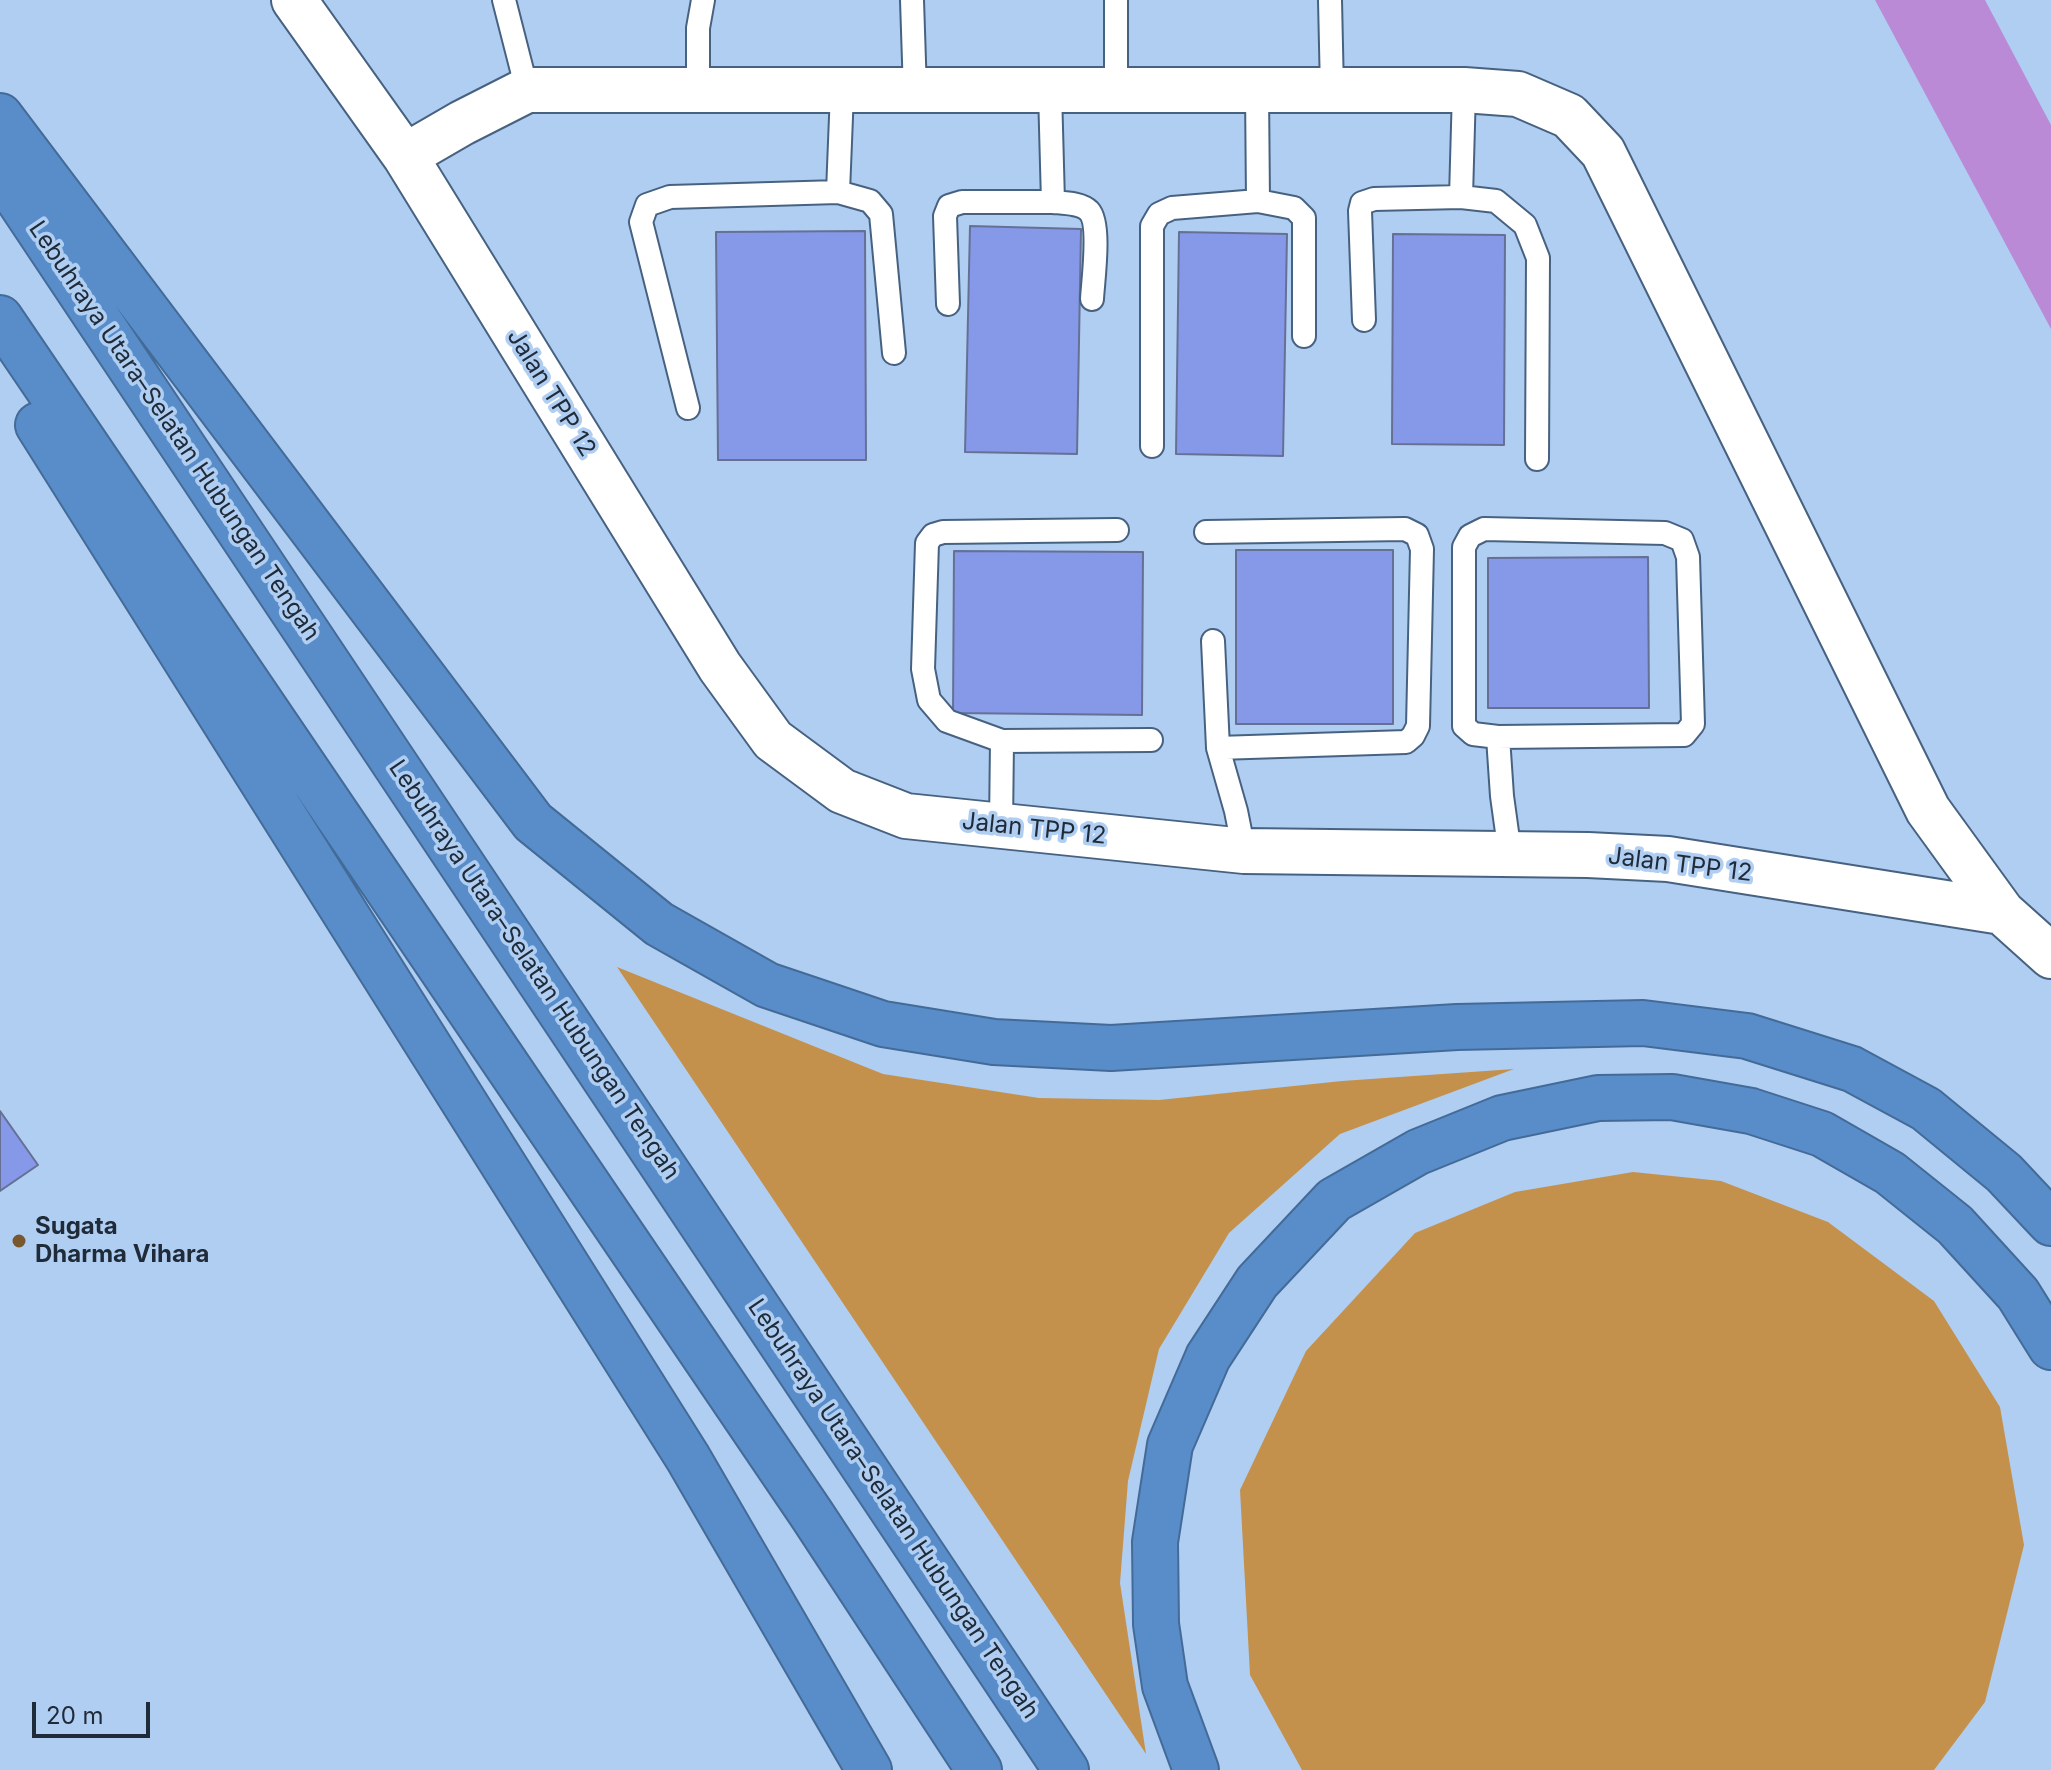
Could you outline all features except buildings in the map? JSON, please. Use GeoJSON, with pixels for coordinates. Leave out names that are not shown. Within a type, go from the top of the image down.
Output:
{"type":"FeatureCollection","features":[{"type":"Feature","properties":{"kind":"highway"},"geometry":{"type":"LineString","coordinates":[[0,116],[533,822],[659,924],[767,985],[883,1024],[1009,1043],[1111,1048],[1457,1027],[1643,1023],[1747,1036],[1852,1069],[1926,1109],[2004,1173],[2051,1223]]}},
{"type":"Feature","properties":{"kind":"highway","name":"Lebuhraya Utara–Selatan Hubungan Tengah"},"geometry":{"type":"LineString","coordinates":[[0,172],[1066,1770]]}},
{"type":"Feature","properties":{"kind":"highway"},"geometry":{"type":"LineString","coordinates":[[0,318],[812,1515],[979,1770]]}},
{"type":"Feature","properties":{"kind":"highway"},"geometry":{"type":"LineString","coordinates":[[0,365],[688,1458],[869,1770]]}},
{"type":"Feature","properties":{"kind":"highway"},"geometry":{"type":"LineString","coordinates":[[1196,1770],[1165,1686],[1156,1624],[1155,1542],[1170,1445],[1208,1357],[1257,1282],[1334,1200],[1418,1152],[1502,1118],[1598,1098],[1672,1097],[1751,1111],[1822,1134],[1890,1173],[1955,1225],[2018,1294],[2051,1347]]}},
{"type":"Feature","properties":{"kind":"street","name":"Jalan TPP 12"},"geometry":{"type":"LineString","coordinates":[[294,0],[405,156],[720,667],[773,740],[842,791],[906,816],[1001,826],[1244,851],[1668,859],[2002,912]]}},
{"type":"Feature","properties":{"kind":"street"},"geometry":{"type":"LineString","coordinates":[[405,156],[527,90],[1464,90],[1518,94],[1569,116],[1603,152],[1928,810],[2002,912],[2051,956]]}},
{"type":"Feature","properties":{"kind":"lane"},"geometry":{"type":"LineString","coordinates":[[504,0],[527,90]]}},
{"type":"Feature","properties":{"kind":"lane"},"geometry":{"type":"LineString","coordinates":[[698,92],[698,28],[703,0]]}},
{"type":"Feature","properties":{"kind":"lane"},"geometry":{"type":"LineString","coordinates":[[912,0],[915,92]]}},
{"type":"Feature","properties":{"kind":"lane"},"geometry":{"type":"LineString","coordinates":[[1116,0],[1116,91]]}},
{"type":"Feature","properties":{"kind":"lane"},"geometry":{"type":"LineString","coordinates":[[1330,0],[1332,91]]}},
{"type":"Feature","properties":{"kind":"lane"},"geometry":{"type":"LineString","coordinates":[[1461,197],[1464,90]]}},
{"type":"Feature","properties":{"kind":"lane"},"geometry":{"type":"LineString","coordinates":[[1050,91],[1053,202]]}},
{"type":"Feature","properties":{"kind":"lane"},"geometry":{"type":"LineString","coordinates":[[1257,91],[1258,201]]}},
{"type":"Feature","properties":{"kind":"lane"},"geometry":{"type":"LineString","coordinates":[[838,192],[842,92]]}},
{"type":"Feature","properties":{"kind":"lane"},"geometry":{"type":"LineString","coordinates":[[688,408],[641,222],[647,205],[670,197],[838,192],[870,201],[881,214],[894,353]]}},
{"type":"Feature","properties":{"kind":"lane"},"geometry":{"type":"LineString","coordinates":[[1364,320],[1362,203],[1374,199],[1461,197],[1496,201],[1525,225],[1538,258],[1537,459]]}},
{"type":"Feature","properties":{"kind":"lane"},"geometry":{"type":"LineString","coordinates":[[1152,446],[1152,226],[1159,214],[1172,208],[1258,201],[1294,208],[1304,218],[1304,336]]}},
{"type":"Feature","properties":{"kind":"lane"},"geometry":{"type":"LineString","coordinates":[[948,304],[945,216],[949,206],[962,202],[1053,202],[1082,206],[1092,213],[1096,226],[1092,299]]}},
{"type":"Feature","properties":{"kind":"lane"},"geometry":{"type":"LineString","coordinates":[[1206,532],[1405,529],[1417,535],[1422,549],[1418,726],[1413,736],[1406,742],[1218,748]]}},
{"type":"Feature","properties":{"kind":"lane"},"geometry":{"type":"LineString","coordinates":[[1484,529],[1665,533],[1682,540],[1688,557],[1693,724],[1684,735],[1498,737],[1473,734],[1464,726],[1464,547],[1470,536],[1484,529]]}},
{"type":"Feature","properties":{"kind":"lane"},"geometry":{"type":"LineString","coordinates":[[1117,530],[943,532],[933,535],[927,543],[923,669],[929,700],[947,721],[1002,741],[1151,740]]}},
{"type":"Feature","properties":{"kind":"lane"},"geometry":{"type":"LineString","coordinates":[[1213,641],[1218,748],[1244,851]]}},
{"type":"Feature","properties":{"kind":"lane"},"geometry":{"type":"LineString","coordinates":[[1498,737],[1510,854]]}},
{"type":"Feature","properties":{"kind":"lane"},"geometry":{"type":"LineString","coordinates":[[1001,826],[1002,741]]}},
{"type":"Feature","properties":{"kind":"shaded area"},"geometry":{"type":"Polygon","coordinates":[[[1875,0],[1985,0],[2051,125],[2051,329],[1875,0]]]}},
{"type":"Feature","properties":{"kind":"shaded area"},"geometry":{"type":"Polygon","coordinates":[[[617,967],[883,1074],[1039,1098],[1159,1100],[1342,1081],[1514,1069],[1340,1134],[1229,1233],[1159,1349],[1128,1481],[1120,1583],[1146,1754],[617,967]]]}},
{"type":"Feature","properties":{"kind":"shaded area"},"geometry":{"type":"Polygon","coordinates":[[[1633,1172],[1721,1181],[1828,1222],[1934,1301],[2000,1407],[2024,1545],[1985,1702],[1934,1770],[1302,1770],[1250,1675],[1240,1490],[1306,1351],[1415,1233],[1515,1192],[1633,1172]]]}},
{"type":"Feature","properties":{"kind":"place","name":"Sugata Dharma Vihara"},"geometry":{"type":"Point","coordinates":[19,1241]}}]}
